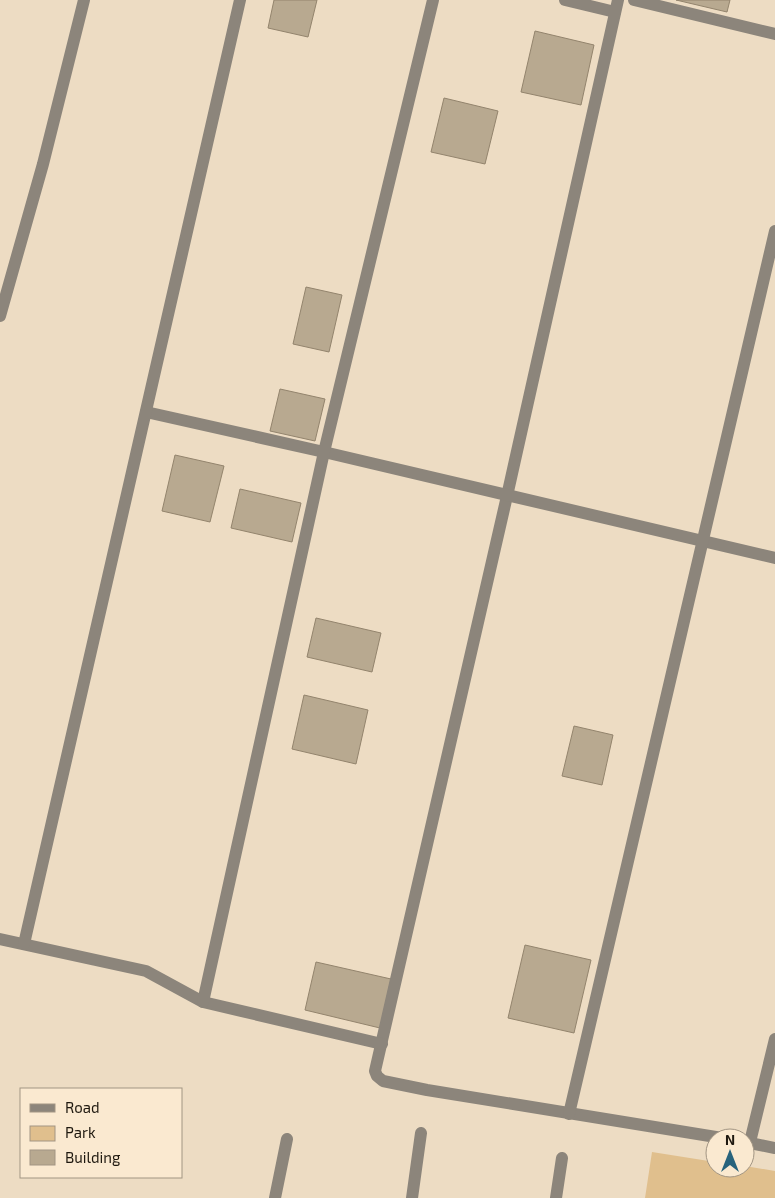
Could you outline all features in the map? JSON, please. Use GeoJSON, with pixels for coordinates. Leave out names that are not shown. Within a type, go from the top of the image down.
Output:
{"type":"FeatureCollection","features":[{"type":"Feature","properties":{"kind":"street"},"geometry":{"type":"LineString","coordinates":[[0,316],[43,164],[84,0]]}},
{"type":"Feature","properties":{"kind":"street"},"geometry":{"type":"LineString","coordinates":[[24,944],[240,0]]}},
{"type":"Feature","properties":{"kind":"street"},"geometry":{"type":"LineString","coordinates":[[203,1002],[324,452],[433,0]]}},
{"type":"Feature","properties":{"kind":"street"},"geometry":{"type":"LineString","coordinates":[[565,0],[616,6],[508,496],[375,1071],[377,1076],[383,1080],[427,1090],[705,1135]]}},
{"type":"Feature","properties":{"kind":"street"},"geometry":{"type":"LineString","coordinates":[[634,0],[775,34]]}},
{"type":"Feature","properties":{"kind":"street"},"geometry":{"type":"LineString","coordinates":[[569,1114],[775,231]]}},
{"type":"Feature","properties":{"kind":"street"},"geometry":{"type":"LineString","coordinates":[[146,412],[775,558]]}},
{"type":"Feature","properties":{"kind":"street"},"geometry":{"type":"LineString","coordinates":[[0,938],[146,971],[203,1002],[382,1044]]}},
{"type":"Feature","properties":{"kind":"street"},"geometry":{"type":"LineString","coordinates":[[752,1128],[775,1039]]}},
{"type":"Feature","properties":{"kind":"street"},"geometry":{"type":"LineString","coordinates":[[412,1198],[421,1133]]}},
{"type":"Feature","properties":{"kind":"street"},"geometry":{"type":"LineString","coordinates":[[275,1198],[287,1139]]}},
{"type":"Feature","properties":{"kind":"street"},"geometry":{"type":"LineString","coordinates":[[755,1144],[775,1148]]}},
{"type":"Feature","properties":{"kind":"street"},"geometry":{"type":"LineString","coordinates":[[556,1198],[562,1158]]}},
{"type":"Feature","properties":{"kind":"green space"},"geometry":{"type":"Polygon","coordinates":[[[652,1152],[705,1160],[705,1178],[755,1178],[755,1168],[775,1171],[775,1198],[645,1198],[652,1152]]]}},
{"type":"Feature","properties":{"kind":"building"},"geometry":{"type":"Polygon","coordinates":[[[274,0],[317,0],[308,37],[268,28],[274,0]]]}},
{"type":"Feature","properties":{"kind":"building"},"geometry":{"type":"Polygon","coordinates":[[[676,0],[730,0],[727,12],[676,0]]]}},
{"type":"Feature","properties":{"kind":"building"},"geometry":{"type":"Polygon","coordinates":[[[535,31],[594,45],[581,105],[521,92],[535,31]]]}},
{"type":"Feature","properties":{"kind":"building"},"geometry":{"type":"Polygon","coordinates":[[[444,98],[498,111],[485,164],[431,152],[444,98]]]}},
{"type":"Feature","properties":{"kind":"building"},"geometry":{"type":"Polygon","coordinates":[[[306,287],[342,295],[329,352],[293,344],[306,287]]]}},
{"type":"Feature","properties":{"kind":"building"},"geometry":{"type":"Polygon","coordinates":[[[280,389],[325,399],[315,441],[270,431],[280,389]]]}},
{"type":"Feature","properties":{"kind":"building"},"geometry":{"type":"Polygon","coordinates":[[[175,455],[224,466],[210,522],[162,511],[175,455]]]}},
{"type":"Feature","properties":{"kind":"building"},"geometry":{"type":"Polygon","coordinates":[[[240,489],[301,503],[292,542],[231,528],[240,489]]]}},
{"type":"Feature","properties":{"kind":"building"},"geometry":{"type":"Polygon","coordinates":[[[316,618],[381,633],[372,672],[307,657],[316,618]]]}},
{"type":"Feature","properties":{"kind":"building"},"geometry":{"type":"Polygon","coordinates":[[[304,695],[368,710],[356,764],[292,749],[304,695]]]}},
{"type":"Feature","properties":{"kind":"building"},"geometry":{"type":"Polygon","coordinates":[[[574,726],[613,735],[602,785],[562,776],[574,726]]]}},
{"type":"Feature","properties":{"kind":"building"},"geometry":{"type":"Polygon","coordinates":[[[525,945],[591,960],[574,1033],[508,1018],[525,945]]]}},
{"type":"Feature","properties":{"kind":"building"},"geometry":{"type":"Polygon","coordinates":[[[316,962],[391,979],[380,1028],[305,1010],[316,962]]]}}]}
